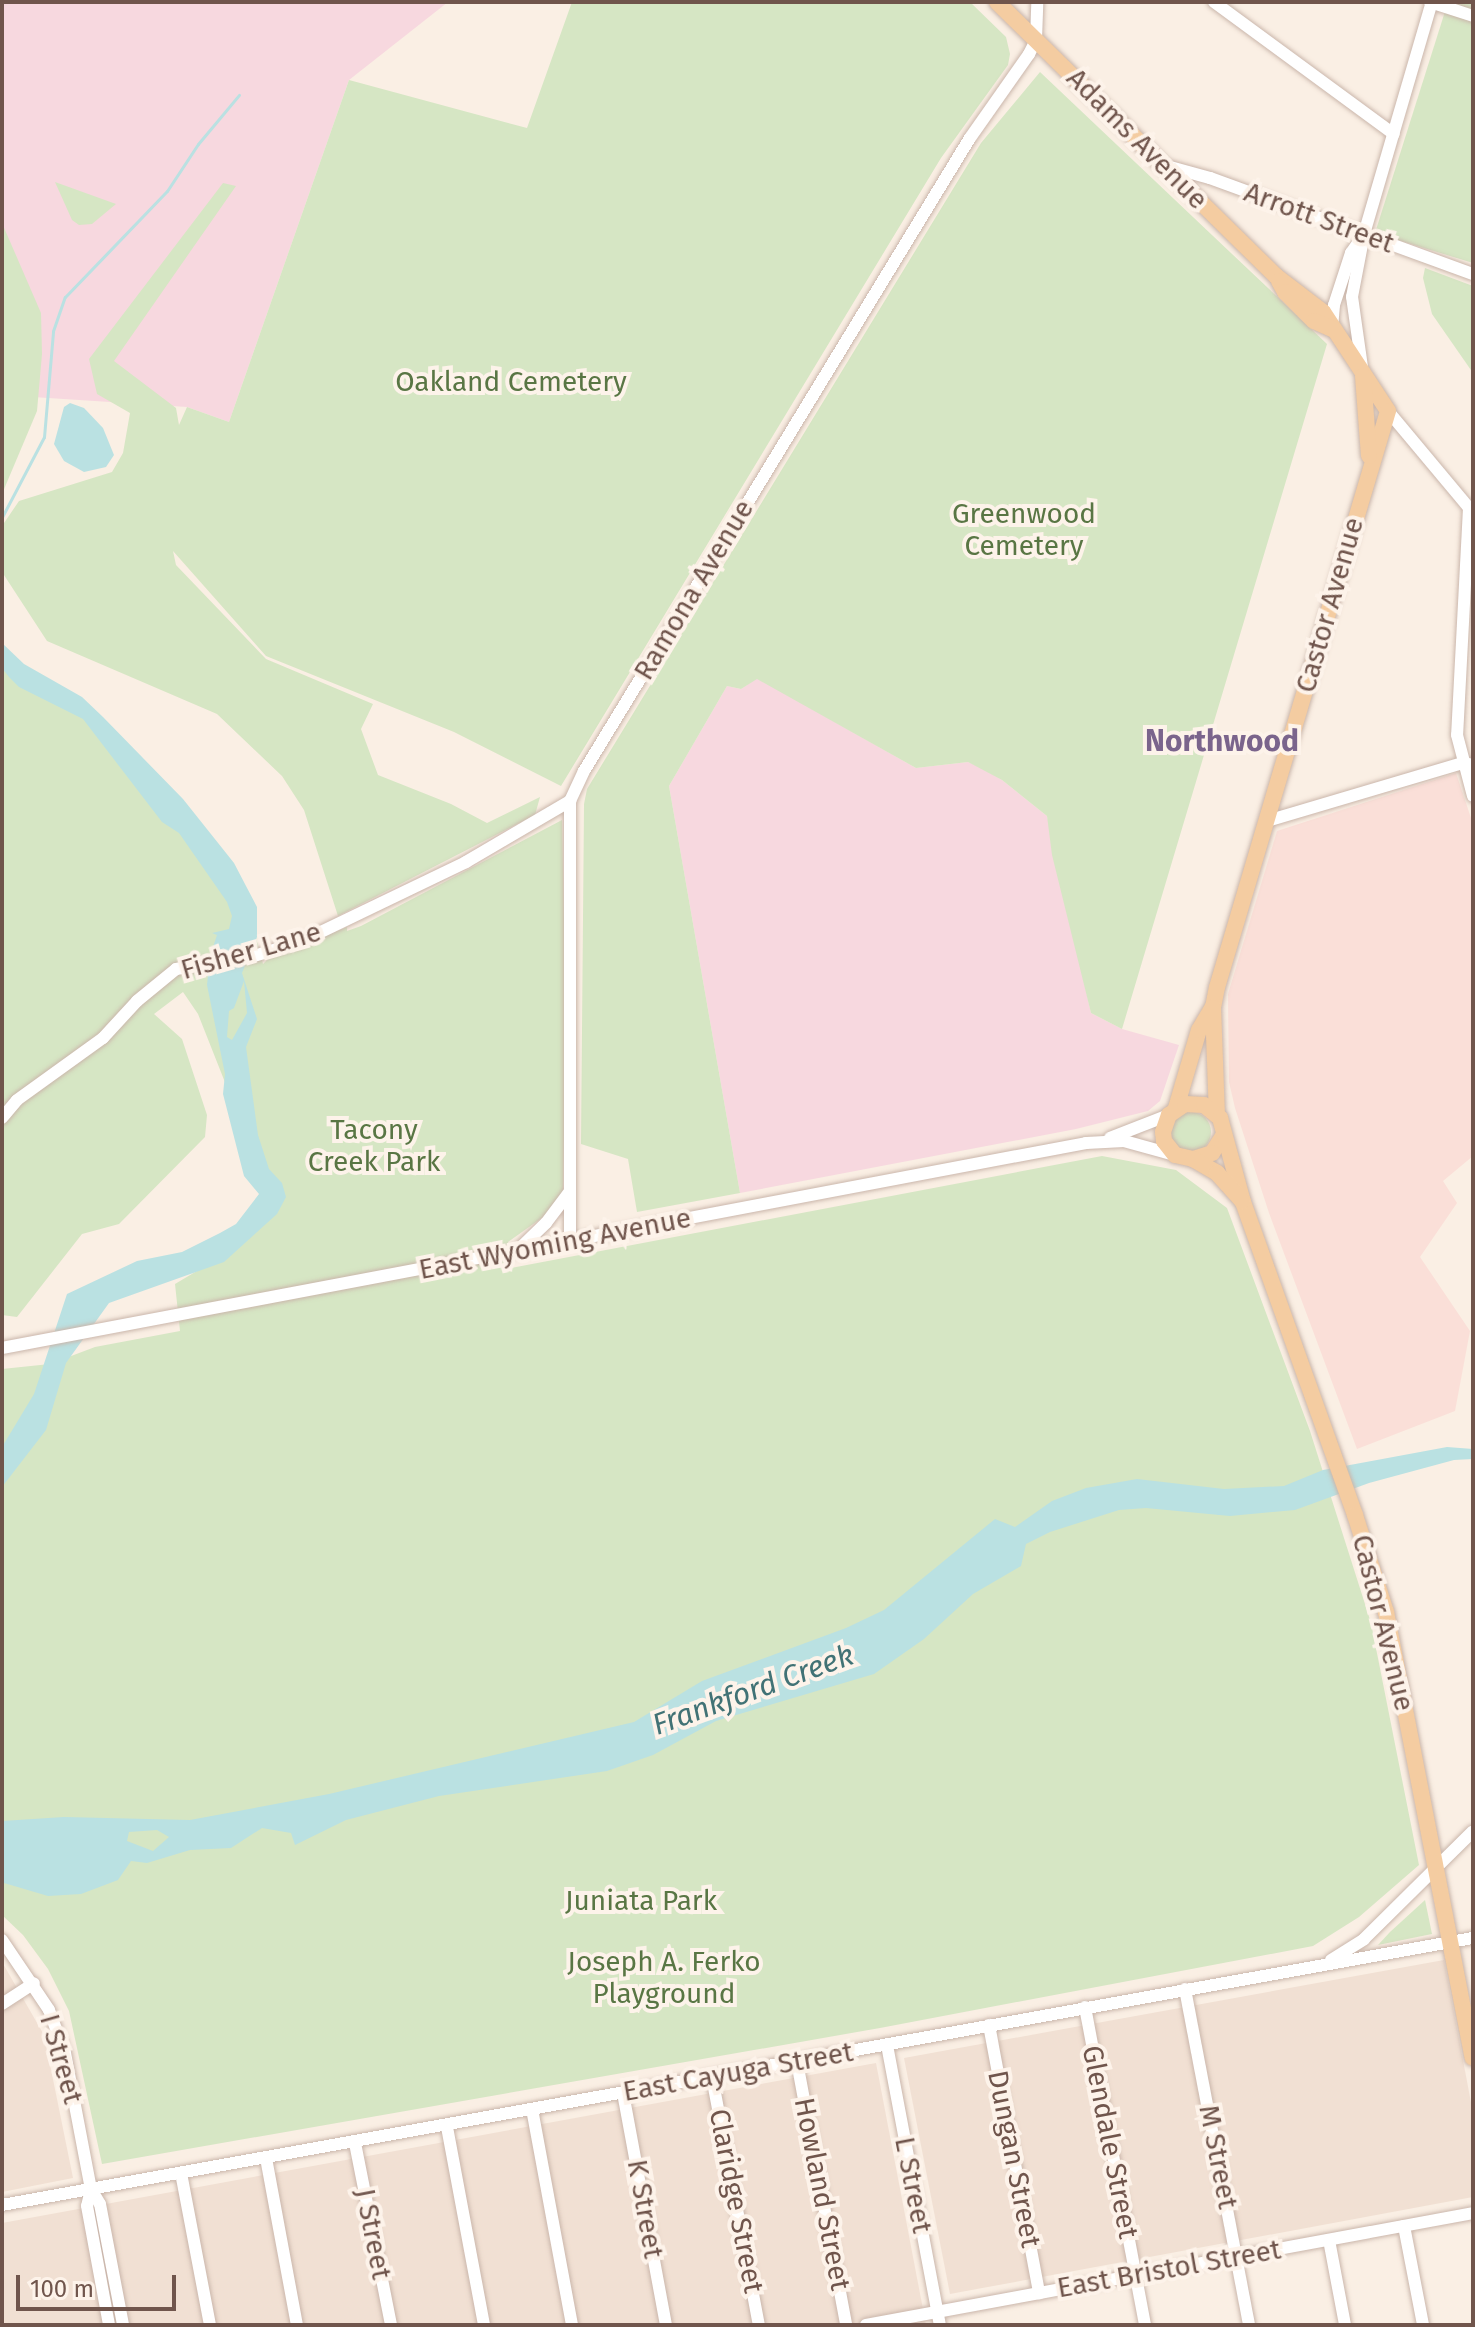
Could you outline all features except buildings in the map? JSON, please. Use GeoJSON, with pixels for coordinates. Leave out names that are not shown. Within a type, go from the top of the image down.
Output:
{"type":"FeatureCollection","features":[{"type":"Feature","properties":{"kind":"main road","name":"Adams Avenue"},"geometry":{"type":"LineString","coordinates":[[997,2],[1276,276],[1285,292],[1314,321],[1332,329],[1388,411]]}},
{"type":"Feature","properties":{"kind":"main road","name":"Castor Avenue"},"geometry":{"type":"LineString","coordinates":[[1363,374],[1369,429],[1368,479]]}},
{"type":"Feature","properties":{"kind":"main road","name":"Castor Avenue"},"geometry":{"type":"LineString","coordinates":[[1173,1112],[1199,1030],[1213,1007],[1388,411]]}},
{"type":"Feature","properties":{"kind":"main road","name":"Castor Avenue"},"geometry":{"type":"LineString","coordinates":[[1213,1007],[1217,1115]]}},
{"type":"Feature","properties":{"kind":"main road"},"geometry":{"type":"LineString","coordinates":[[1195,1103],[1217,1115],[1223,1136],[1212,1153],[1193,1159],[1175,1155],[1168,1149],[1163,1132],[1173,1112],[1195,1103]]}},
{"type":"Feature","properties":{"kind":"main road","name":"Castor Avenue"},"geometry":{"type":"LineString","coordinates":[[1223,1136],[1243,1202],[1355,1515],[1386,1612],[1473,2058]]}},
{"type":"Feature","properties":{"kind":"main road","name":"Castor Avenue"},"geometry":{"type":"LineString","coordinates":[[1193,1159],[1217,1173],[1243,1202]]}},
{"type":"Feature","properties":{"kind":"street"},"geometry":{"type":"LineString","coordinates":[[1036,40],[1037,2]]}},
{"type":"Feature","properties":{"kind":"street"},"geometry":{"type":"LineString","coordinates":[[1214,2],[1394,134]]}},
{"type":"Feature","properties":{"kind":"street"},"geometry":{"type":"LineString","coordinates":[[1431,2],[1473,16]]}},
{"type":"Feature","properties":{"kind":"street","name":"Castor Avenue"},"geometry":{"type":"LineString","coordinates":[[1363,374],[1352,297],[1364,234],[1431,2]]}},
{"type":"Feature","properties":{"kind":"street","name":"Ramona Avenue"},"geometry":{"type":"LineString","coordinates":[[570,1241],[570,801],[584,771],[970,138],[1036,40]]}},
{"type":"Feature","properties":{"kind":"street","name":"Arrott Street"},"geometry":{"type":"LineString","coordinates":[[1163,165],[1473,274]]}},
{"type":"Feature","properties":{"kind":"street","name":"Castor Avenue"},"geometry":{"type":"LineString","coordinates":[[1332,329],[1338,292],[1351,253],[1364,234]]}},
{"type":"Feature","properties":{"kind":"street","name":"Adams Avenue"},"geometry":{"type":"LineString","coordinates":[[1388,411],[1469,508],[1457,735],[1468,764],[1473,796]]}},
{"type":"Feature","properties":{"kind":"street"},"geometry":{"type":"LineString","coordinates":[[1267,821],[1468,764]]}},
{"type":"Feature","properties":{"kind":"street","name":"Fisher Lane"},"geometry":{"type":"LineString","coordinates":[[2,1118],[17,1100],[103,1038],[176,969],[254,956],[300,942],[466,862],[570,801]]}},
{"type":"Feature","properties":{"kind":"street","name":"East Wyoming Avenue"},"geometry":{"type":"LineString","coordinates":[[2,1348],[1107,1140],[1173,1112]]}},
{"type":"Feature","properties":{"kind":"street","name":"East Wyoming Avenue"},"geometry":{"type":"LineString","coordinates":[[1107,1140],[1137,1143],[1175,1155]]}},
{"type":"Feature","properties":{"kind":"street"},"geometry":{"type":"LineString","coordinates":[[517,1251],[546,1223],[570,1189]]}},
{"type":"Feature","properties":{"kind":"street"},"geometry":{"type":"LineString","coordinates":[[1327,1963],[1364,1939],[1473,1831]]}},
{"type":"Feature","properties":{"kind":"street","name":"East Cayuga Street"},"geometry":{"type":"LineString","coordinates":[[2,2205],[447,2127],[1085,2007],[1473,1938]]}},
{"type":"Feature","properties":{"kind":"street","name":"I Street"},"geometry":{"type":"LineString","coordinates":[[2,1940],[34,1983],[49,2010],[65,2053],[91,2189],[100,2204],[123,2325]]}},
{"type":"Feature","properties":{"kind":"street"},"geometry":{"type":"LineString","coordinates":[[2,2004],[34,1983]]}},
{"type":"Feature","properties":{"kind":"street","name":"M Street"},"geometry":{"type":"LineString","coordinates":[[1185,1989],[1249,2325]]}},
{"type":"Feature","properties":{"kind":"street","name":"Glendale Street"},"geometry":{"type":"LineString","coordinates":[[1085,2007],[1145,2325]]}},
{"type":"Feature","properties":{"kind":"street","name":"Dungan Street"},"geometry":{"type":"LineString","coordinates":[[989,2025],[1039,2293]]}},
{"type":"Feature","properties":{"kind":"street","name":"L Street"},"geometry":{"type":"LineString","coordinates":[[887,2045],[939,2318]]}},
{"type":"Feature","properties":{"kind":"street","name":"Howland Street"},"geometry":{"type":"LineString","coordinates":[[797,2062],[846,2325]]}},
{"type":"Feature","properties":{"kind":"street","name":"Claridge Street"},"geometry":{"type":"LineString","coordinates":[[712,2077],[759,2325]]}},
{"type":"Feature","properties":{"kind":"street","name":"K Street"},"geometry":{"type":"LineString","coordinates":[[623,2093],[666,2325]]}},
{"type":"Feature","properties":{"kind":"street"},"geometry":{"type":"LineString","coordinates":[[532,2109],[572,2325]]}},
{"type":"Feature","properties":{"kind":"street"},"geometry":{"type":"LineString","coordinates":[[447,2127],[484,2325]]}},
{"type":"Feature","properties":{"kind":"street","name":"J Street"},"geometry":{"type":"LineString","coordinates":[[355,2143],[391,2325]]}},
{"type":"Feature","properties":{"kind":"street"},"geometry":{"type":"LineString","coordinates":[[266,2158],[297,2325]]}},
{"type":"Feature","properties":{"kind":"street"},"geometry":{"type":"LineString","coordinates":[[181,2173],[210,2325]]}},
{"type":"Feature","properties":{"kind":"street","name":"I Street"},"geometry":{"type":"LineString","coordinates":[[91,2189],[87,2206],[109,2325]]}},
{"type":"Feature","properties":{"kind":"street","name":"East Bristol Street"},"geometry":{"type":"LineString","coordinates":[[866,2325],[939,2318],[1039,2293],[1473,2213]]}},
{"type":"Feature","properties":{"kind":"street"},"geometry":{"type":"LineString","coordinates":[[1404,2226],[1423,2325]]}},
{"type":"Feature","properties":{"kind":"street"},"geometry":{"type":"LineString","coordinates":[[1329,2240],[1345,2325]]}},
{"type":"Feature","properties":{"kind":"shaded area"},"geometry":{"type":"Polygon","coordinates":[[[2,2],[448,2],[349,80],[229,422],[187,407],[2,395],[2,2]]]}},
{"type":"Feature","properties":{"kind":"shaded area"},"geometry":{"type":"Polygon","coordinates":[[[757,678],[916,768],[968,762],[982,768],[1047,816],[1091,1013],[1122,1029],[1179,1045],[1160,1101],[1148,1111],[1076,1129],[740,1193],[669,786],[727,686],[741,689],[757,678]]]}},
{"type":"Feature","properties":{"kind":"shaded area"},"geometry":{"type":"Polygon","coordinates":[[[1456,773],[1473,824],[1473,1156],[1443,1181],[1457,1203],[1420,1257],[1470,1331],[1455,1411],[1357,1449],[1269,1213],[1235,1108],[1229,1082],[1228,994],[1277,831],[1456,773]]]}},
{"type":"Feature","properties":{"kind":"shaded area"},"geometry":{"type":"Polygon","coordinates":[[[1444,1960],[1473,2113],[1473,2197],[950,2294],[904,2058],[1444,1960]]]}},
{"type":"Feature","properties":{"kind":"shaded area"},"geometry":{"type":"Polygon","coordinates":[[[2,1962],[44,2035],[73,2178],[2,2192],[2,1962]]]}},
{"type":"Feature","properties":{"kind":"shaded area"},"geometry":{"type":"Polygon","coordinates":[[[876,2063],[926,2325],[2,2325],[2,2223],[876,2063]]]}},
{"type":"Feature","properties":{"kind":"green space","name":"Oakland Cemetery"},"geometry":{"type":"Polygon","coordinates":[[[572,2],[970,2],[1006,37],[1010,54],[1008,65],[941,158],[561,786],[454,732],[266,656],[173,551],[176,565],[266,659],[373,704],[361,729],[378,775],[451,804],[487,823],[540,797],[535,815],[338,916],[304,810],[282,776],[217,714],[47,641],[2,572],[2,526],[19,501],[112,472],[123,453],[130,413],[97,394],[89,359],[223,183],[236,186],[114,361],[176,408],[179,425],[187,407],[229,422],[349,80],[527,128],[572,2]]]}},
{"type":"Feature","properties":{"kind":"green space"},"geometry":{"type":"Polygon","coordinates":[[[1448,2],[1473,2],[1473,263],[1375,233],[1448,2]]]}},
{"type":"Feature","properties":{"kind":"green space","name":"Greenwood Cemetery"},"geometry":{"type":"Polygon","coordinates":[[[1040,72],[1327,344],[1122,1029],[1091,1013],[1052,855],[1047,816],[1002,780],[968,762],[916,768],[757,679],[741,689],[727,686],[669,786],[740,1193],[637,1212],[628,1159],[581,1144],[584,804],[587,789],[981,143],[1040,72]]]}},
{"type":"Feature","properties":{"kind":"green space"},"geometry":{"type":"Polygon","coordinates":[[[55,182],[116,204],[92,224],[79,225],[72,220],[55,182]]]}},
{"type":"Feature","properties":{"kind":"green space"},"geometry":{"type":"Polygon","coordinates":[[[2,223],[41,313],[42,354],[37,411],[2,494],[2,223]]]}},
{"type":"Feature","properties":{"kind":"green space"},"geometry":{"type":"Polygon","coordinates":[[[1425,268],[1473,286],[1473,373],[1432,314],[1423,278],[1425,268]]]}},
{"type":"Feature","properties":{"kind":"green space"},"geometry":{"type":"Polygon","coordinates":[[[2,651],[8,659],[79,700],[249,911],[263,964],[269,958],[347,927],[347,931],[361,926],[562,820],[566,1019],[563,1191],[550,1212],[508,1242],[511,1268],[1102,1156],[1176,1170],[1227,1208],[1310,1431],[1371,1623],[1419,1865],[1359,1917],[1313,1946],[880,2028],[102,2164],[69,2011],[48,1969],[23,1935],[2,1915],[2,1369],[50,1364],[95,1347],[180,1331],[175,1284],[212,1262],[268,1191],[198,1014],[183,992],[154,1014],[182,1039],[207,1115],[205,1137],[119,1224],[82,1234],[17,1317],[2,1315],[2,651]]]}},
{"type":"Feature","properties":{"kind":"green space"},"geometry":{"type":"Polygon","coordinates":[[[1191,1112],[1205,1118],[1211,1132],[1205,1146],[1191,1152],[1177,1146],[1171,1132],[1177,1118],[1191,1112]]]}},
{"type":"Feature","properties":{"kind":"green space"},"geometry":{"type":"Polygon","coordinates":[[[1425,1900],[1432,1934],[1378,1945],[1390,1932],[1425,1900]]]}},
{"type":"Feature","properties":{"kind":"water"},"geometry":{"type":"Polygon","coordinates":[[[70,403],[84,408],[103,428],[114,455],[106,467],[84,472],[64,461],[54,444],[64,407],[70,403]]]}},
{"type":"Feature","properties":{"kind":"water"},"geometry":{"type":"Polygon","coordinates":[[[2,643],[24,664],[82,697],[183,799],[234,863],[257,907],[257,937],[242,973],[257,1019],[246,1047],[258,1135],[269,1169],[282,1183],[286,1197],[277,1214],[224,1262],[109,1303],[66,1363],[46,1430],[2,1487],[2,1447],[34,1394],[67,1294],[137,1261],[182,1252],[220,1233],[236,1224],[259,1194],[244,1176],[223,1094],[225,1074],[207,985],[210,956],[217,935],[212,933],[229,929],[232,916],[227,902],[179,833],[162,822],[83,719],[19,687],[2,668],[2,643]],[[244,981],[234,1008],[229,1011],[227,1037],[232,1040],[247,1013],[244,981]]]}},
{"type":"Feature","properties":{"kind":"water","name":"Frankford Creek"},"geometry":{"type":"Polygon","coordinates":[[[1447,1447],[1473,1449],[1473,1459],[1454,1460],[1369,1483],[1295,1510],[1230,1516],[1146,1508],[1119,1510],[1050,1532],[1026,1544],[1021,1566],[973,1594],[924,1639],[874,1674],[716,1721],[653,1755],[607,1771],[439,1796],[346,1820],[295,1845],[291,1833],[262,1828],[231,1848],[190,1850],[147,1863],[131,1861],[118,1880],[81,1894],[48,1896],[4,1883],[2,1879],[2,1821],[64,1817],[190,1820],[329,1794],[634,1722],[702,1681],[846,1628],[884,1610],[995,1519],[1015,1527],[1052,1501],[1086,1488],[1137,1479],[1224,1489],[1284,1486],[1323,1470],[1447,1447]],[[157,1830],[129,1832],[127,1841],[153,1851],[169,1837],[157,1830]]]}},
{"type":"Feature","properties":{"kind":"waterway"},"geometry":{"type":"LineString","coordinates":[[2,517],[44,437],[53,331],[65,297],[167,191],[198,144],[239,95]]}},
{"type":"Feature","properties":{"kind":"district","name":"Northwood"},"geometry":{"type":"Point","coordinates":[1222,741]}},
{"type":"Feature","properties":{"kind":"park label","name":"Tacony Creek Park"},"geometry":{"type":"Point","coordinates":[374,1146]}},
{"type":"Feature","properties":{"kind":"park label","name":"Juniata Park"},"geometry":{"type":"Point","coordinates":[641,1901]}},
{"type":"Feature","properties":{"kind":"park label","name":"Joseph A. Ferko Playground"},"geometry":{"type":"Point","coordinates":[664,1978]}}]}
